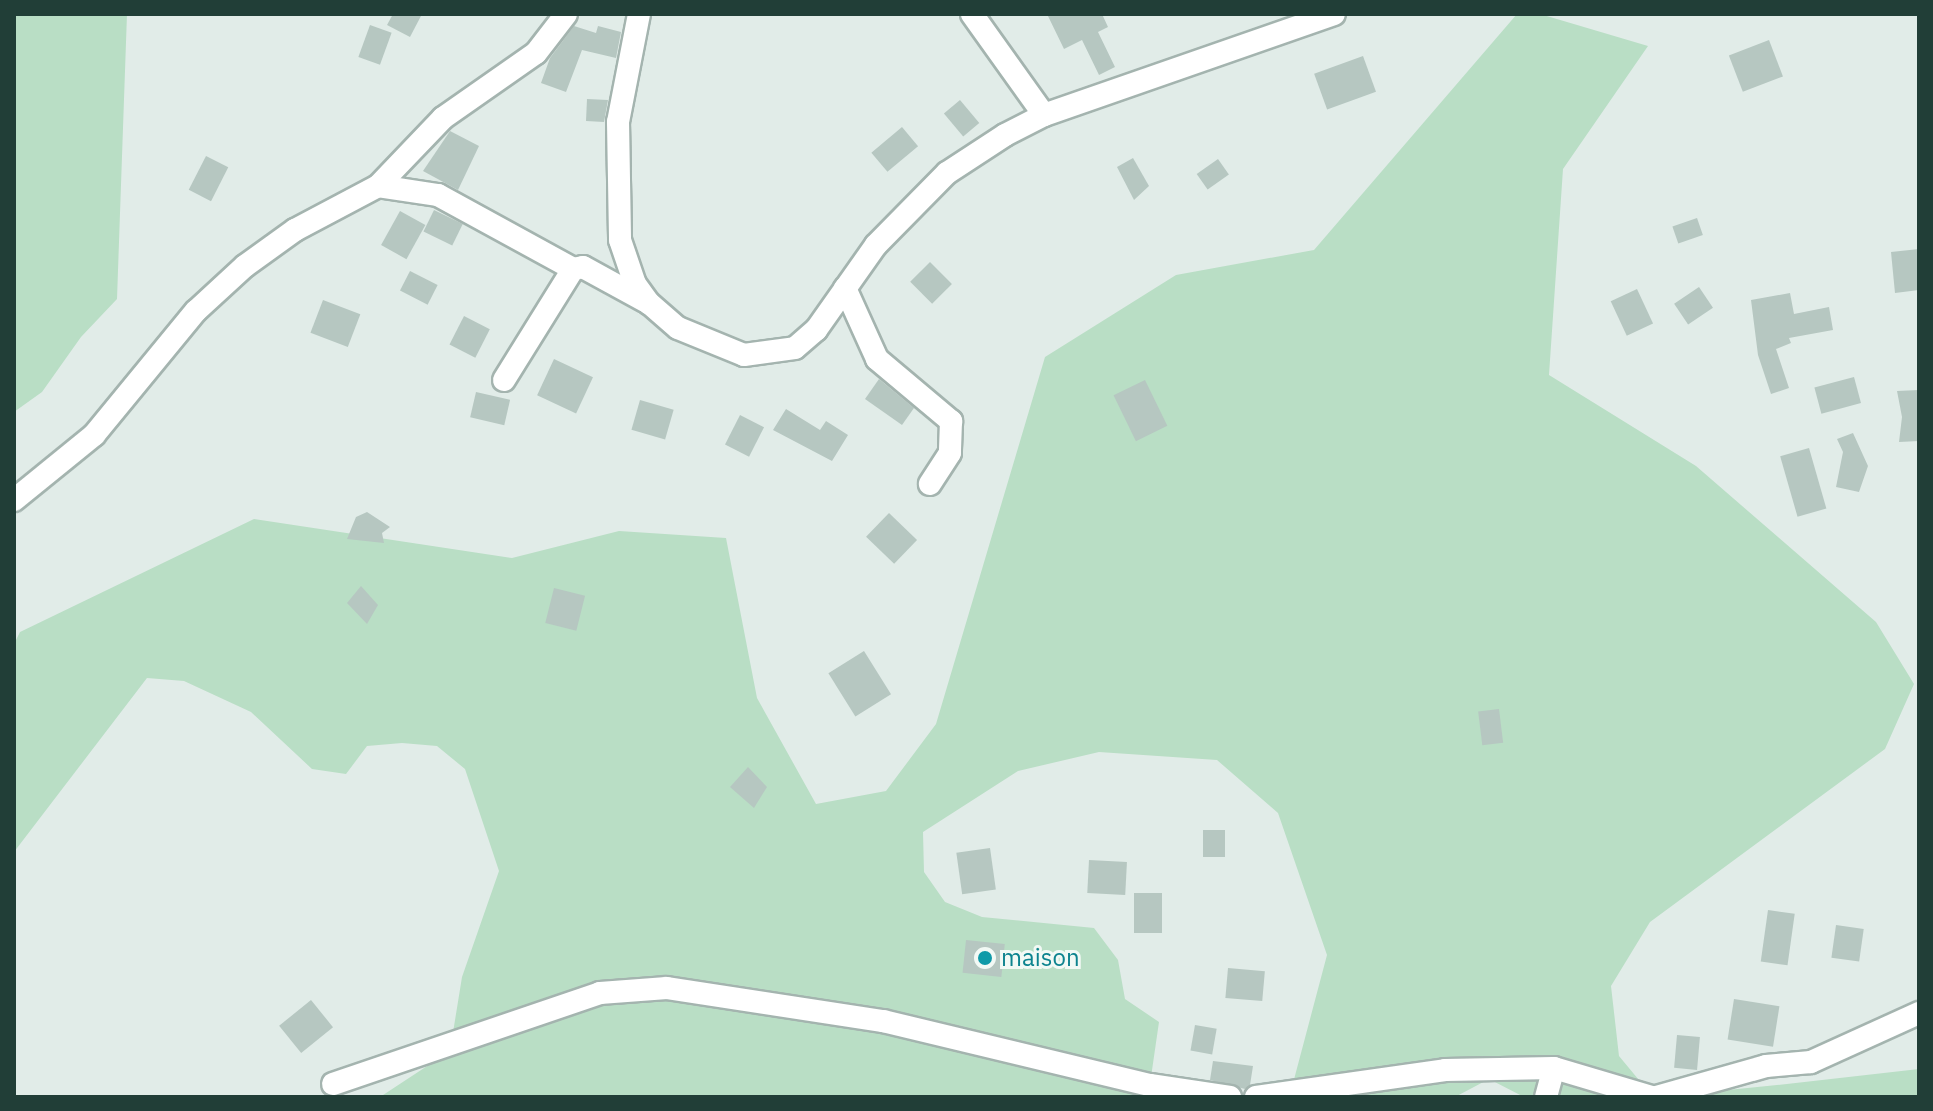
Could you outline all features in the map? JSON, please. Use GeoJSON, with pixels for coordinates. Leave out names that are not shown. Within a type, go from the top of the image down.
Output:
{"type":"FeatureCollection","features":[{"type":"Feature","properties":{"kind":"street"},"geometry":{"type":"LineString","coordinates":[[14,500],[94,435],[196,311],[245,266],[295,230],[378,186],[443,118],[536,53],[566,14]]}},
{"type":"Feature","properties":{"kind":"street"},"geometry":{"type":"LineString","coordinates":[[639,14],[618,122],[617,186],[620,240],[635,284],[649,303]]}},
{"type":"Feature","properties":{"kind":"street"},"geometry":{"type":"LineString","coordinates":[[972,14],[1044,115]]}},
{"type":"Feature","properties":{"kind":"street"},"geometry":{"type":"LineString","coordinates":[[378,186],[438,195],[573,269],[583,267],[649,303],[708,345],[744,355],[770,355],[795,348],[816,330],[876,245],[947,173],[1044,115],[1334,14]]}},
{"type":"Feature","properties":{"kind":"street"},"geometry":{"type":"LineString","coordinates":[[504,380],[573,269]]}},
{"type":"Feature","properties":{"kind":"street"},"geometry":{"type":"LineString","coordinates":[[845,288],[877,359],[951,421],[950,453],[930,484]]}},
{"type":"Feature","properties":{"kind":"street"},"geometry":{"type":"LineString","coordinates":[[333,1084],[600,993],[667,988],[883,1021],[1150,1085],[1230,1097]]}},
{"type":"Feature","properties":{"kind":"street"},"geometry":{"type":"LineString","coordinates":[[1256,1097],[1445,1070],[1554,1068],[1654,1097],[1766,1066],[1811,1062],[1919,1013]]}},
{"type":"Feature","properties":{"kind":"street"},"geometry":{"type":"LineString","coordinates":[[1546,1097],[1554,1068]]}},
{"type":"Feature","properties":{"kind":"green space"},"geometry":{"type":"Polygon","coordinates":[[[14,14],[127,14],[117,299],[81,337],[42,392],[14,412],[14,14]]]}},
{"type":"Feature","properties":{"kind":"green space"},"geometry":{"type":"Polygon","coordinates":[[[1517,14],[1540,14],[1648,46],[1563,169],[1549,375],[1696,466],[1876,622],[1914,684],[1885,749],[1650,922],[1611,986],[1619,1056],[1653,1097],[1524,1097],[1489,1079],[1455,1097],[1274,1097],[1292,1087],[1327,955],[1278,813],[1217,760],[1099,752],[1018,771],[923,832],[924,872],[945,902],[982,917],[1094,928],[1118,960],[1125,999],[1159,1022],[1150,1084],[1165,1097],[380,1097],[450,1051],[462,977],[499,871],[465,769],[437,746],[402,743],[367,746],[346,774],[312,769],[251,712],[184,681],[147,678],[14,852],[14,644],[20,632],[254,519],[512,558],[619,531],[726,538],[757,698],[816,804],[886,791],[936,724],[1045,357],[1176,275],[1314,250],[1517,14]]]}},
{"type":"Feature","properties":{"kind":"green space"},"geometry":{"type":"Polygon","coordinates":[[[1919,1069],[1919,1097],[1659,1097],[1777,1085],[1919,1069]]]}},
{"type":"Feature","properties":{"kind":"building"},"geometry":{"type":"Polygon","coordinates":[[[393,14],[422,14],[410,37],[387,25],[393,14]]]}},
{"type":"Feature","properties":{"kind":"building"},"geometry":{"type":"Polygon","coordinates":[[[1047,14],[1102,14],[1108,27],[1098,32],[1115,67],[1099,75],[1082,40],[1064,49],[1047,14]]]}},
{"type":"Feature","properties":{"kind":"building"},"geometry":{"type":"Polygon","coordinates":[[[370,25],[392,33],[380,65],[358,57],[370,25]]]}},
{"type":"Feature","properties":{"kind":"building"},"geometry":{"type":"Polygon","coordinates":[[[574,26],[596,33],[598,26],[621,32],[616,58],[582,50],[566,92],[541,83],[550,58],[574,26]]]}},
{"type":"Feature","properties":{"kind":"building"},"geometry":{"type":"Polygon","coordinates":[[[1769,40],[1783,76],[1743,92],[1729,55],[1769,40]]]}},
{"type":"Feature","properties":{"kind":"building"},"geometry":{"type":"Polygon","coordinates":[[[1363,56],[1376,92],[1327,109],[1314,74],[1363,56]]]}},
{"type":"Feature","properties":{"kind":"building"},"geometry":{"type":"Polygon","coordinates":[[[587,99],[608,100],[604,122],[586,121],[587,99]]]}},
{"type":"Feature","properties":{"kind":"building"},"geometry":{"type":"Polygon","coordinates":[[[960,100],[979,123],[963,136],[944,113],[960,100]]]}},
{"type":"Feature","properties":{"kind":"building"},"geometry":{"type":"Polygon","coordinates":[[[902,127],[918,146],[887,172],[871,153],[902,127]]]}},
{"type":"Feature","properties":{"kind":"building"},"geometry":{"type":"Polygon","coordinates":[[[450,131],[479,146],[458,190],[423,171],[450,131]]]}},
{"type":"Feature","properties":{"kind":"building"},"geometry":{"type":"Polygon","coordinates":[[[206,156],[228,167],[211,201],[189,190],[206,156]]]}},
{"type":"Feature","properties":{"kind":"building"},"geometry":{"type":"Polygon","coordinates":[[[1133,158],[1149,186],[1134,200],[1117,167],[1133,158]]]}},
{"type":"Feature","properties":{"kind":"building"},"geometry":{"type":"Polygon","coordinates":[[[1218,159],[1229,175],[1208,189],[1197,174],[1218,159]]]}},
{"type":"Feature","properties":{"kind":"building"},"geometry":{"type":"Polygon","coordinates":[[[434,210],[463,224],[452,246],[423,232],[434,210]]]}},
{"type":"Feature","properties":{"kind":"building"},"geometry":{"type":"Polygon","coordinates":[[[400,211],[425,225],[406,259],[381,245],[400,211]]]}},
{"type":"Feature","properties":{"kind":"building"},"geometry":{"type":"Polygon","coordinates":[[[1697,218],[1703,235],[1678,243],[1672,226],[1697,218]]]}},
{"type":"Feature","properties":{"kind":"building"},"geometry":{"type":"Polygon","coordinates":[[[1919,249],[1919,290],[1895,293],[1891,252],[1919,249]]]}},
{"type":"Feature","properties":{"kind":"building"},"geometry":{"type":"Polygon","coordinates":[[[930,262],[952,284],[932,304],[910,282],[930,262]]]}},
{"type":"Feature","properties":{"kind":"building"},"geometry":{"type":"Polygon","coordinates":[[[410,271],[438,285],[428,305],[400,291],[410,271]]]}},
{"type":"Feature","properties":{"kind":"building"},"geometry":{"type":"Polygon","coordinates":[[[1699,287],[1713,308],[1688,325],[1674,304],[1699,287]]]}},
{"type":"Feature","properties":{"kind":"building"},"geometry":{"type":"Polygon","coordinates":[[[1637,289],[1653,323],[1627,336],[1611,301],[1637,289]]]}},
{"type":"Feature","properties":{"kind":"building"},"geometry":{"type":"Polygon","coordinates":[[[1790,293],[1794,314],[1829,307],[1833,330],[1789,338],[1791,343],[1776,349],[1789,388],[1771,394],[1758,355],[1751,300],[1790,293]]]}},
{"type":"Feature","properties":{"kind":"building"},"geometry":{"type":"Polygon","coordinates":[[[323,300],[360,314],[348,347],[310,333],[323,300]]]}},
{"type":"Feature","properties":{"kind":"building"},"geometry":{"type":"Polygon","coordinates":[[[464,316],[490,329],[475,358],[449,345],[464,316]]]}},
{"type":"Feature","properties":{"kind":"building"},"geometry":{"type":"Polygon","coordinates":[[[554,359],[593,377],[576,413],[537,395],[554,359]]]}},
{"type":"Feature","properties":{"kind":"building"},"geometry":{"type":"Polygon","coordinates":[[[1854,377],[1861,403],[1821,414],[1814,388],[1854,377]]]}},
{"type":"Feature","properties":{"kind":"building"},"geometry":{"type":"Polygon","coordinates":[[[879,379],[914,408],[902,425],[865,399],[879,379]]]}},
{"type":"Feature","properties":{"kind":"building"},"geometry":{"type":"Polygon","coordinates":[[[1145,380],[1167,426],[1136,441],[1114,395],[1145,380]]]}},
{"type":"Feature","properties":{"kind":"building"},"geometry":{"type":"Polygon","coordinates":[[[1919,390],[1919,441],[1899,442],[1902,417],[1897,391],[1919,390]]]}},
{"type":"Feature","properties":{"kind":"building"},"geometry":{"type":"Polygon","coordinates":[[[476,392],[510,400],[504,425],[470,417],[476,392]]]}},
{"type":"Feature","properties":{"kind":"building"},"geometry":{"type":"Polygon","coordinates":[[[640,400],[674,410],[665,439],[631,430],[640,400]]]}},
{"type":"Feature","properties":{"kind":"building"},"geometry":{"type":"Polygon","coordinates":[[[786,409],[820,430],[826,421],[848,435],[832,461],[773,430],[786,409]]]}},
{"type":"Feature","properties":{"kind":"building"},"geometry":{"type":"Polygon","coordinates":[[[740,415],[764,427],[749,457],[725,444],[740,415]]]}},
{"type":"Feature","properties":{"kind":"building"},"geometry":{"type":"Polygon","coordinates":[[[1853,433],[1868,466],[1859,492],[1836,487],[1843,452],[1837,439],[1853,433]]]}},
{"type":"Feature","properties":{"kind":"building"},"geometry":{"type":"Polygon","coordinates":[[[1809,448],[1826,509],[1798,517],[1780,456],[1809,448]]]}},
{"type":"Feature","properties":{"kind":"building"},"geometry":{"type":"Polygon","coordinates":[[[367,512],[390,527],[382,533],[384,543],[347,539],[356,517],[367,512]]]}},
{"type":"Feature","properties":{"kind":"building"},"geometry":{"type":"Polygon","coordinates":[[[889,513],[917,540],[894,564],[866,537],[889,513]]]}},
{"type":"Feature","properties":{"kind":"building"},"geometry":{"type":"Polygon","coordinates":[[[361,586],[378,605],[367,624],[347,603],[361,586]]]}},
{"type":"Feature","properties":{"kind":"building"},"geometry":{"type":"Polygon","coordinates":[[[554,588],[585,596],[576,631],[545,623],[554,588]]]}},
{"type":"Feature","properties":{"kind":"building"},"geometry":{"type":"Polygon","coordinates":[[[864,651],[891,694],[855,717],[828,673],[864,651]]]}},
{"type":"Feature","properties":{"kind":"building"},"geometry":{"type":"Polygon","coordinates":[[[1499,709],[1503,743],[1482,745],[1478,712],[1499,709]]]}},
{"type":"Feature","properties":{"kind":"building"},"geometry":{"type":"Polygon","coordinates":[[[748,767],[767,787],[754,808],[730,787],[748,767]]]}},
{"type":"Feature","properties":{"kind":"building"},"geometry":{"type":"Polygon","coordinates":[[[1203,830],[1225,830],[1225,857],[1203,857],[1203,830]]]}},
{"type":"Feature","properties":{"kind":"building"},"geometry":{"type":"Polygon","coordinates":[[[990,848],[996,890],[962,894],[956,853],[990,848]]]}},
{"type":"Feature","properties":{"kind":"building"},"geometry":{"type":"Polygon","coordinates":[[[1089,860],[1127,862],[1125,895],[1087,893],[1089,860]]]}},
{"type":"Feature","properties":{"kind":"building"},"geometry":{"type":"Polygon","coordinates":[[[1134,893],[1162,893],[1162,933],[1134,933],[1134,893]]]}},
{"type":"Feature","properties":{"kind":"building"},"geometry":{"type":"Polygon","coordinates":[[[1768,910],[1795,914],[1788,965],[1761,961],[1768,910]]]}},
{"type":"Feature","properties":{"kind":"building"},"geometry":{"type":"Polygon","coordinates":[[[1836,925],[1864,929],[1859,962],[1831,958],[1836,925]]]}},
{"type":"Feature","properties":{"kind":"building","name":"maison"},"geometry":{"type":"Polygon","coordinates":[[[966,940],[1005,944],[1001,977],[963,973],[966,940]]]}},
{"type":"Feature","properties":{"kind":"building"},"geometry":{"type":"Polygon","coordinates":[[[1228,968],[1265,971],[1262,1001],[1225,998],[1228,968]]]}},
{"type":"Feature","properties":{"kind":"building"},"geometry":{"type":"Polygon","coordinates":[[[1734,999],[1779,1006],[1773,1047],[1728,1039],[1734,999]]]}},
{"type":"Feature","properties":{"kind":"building"},"geometry":{"type":"Polygon","coordinates":[[[311,1000],[333,1027],[301,1053],[279,1026],[311,1000]]]}},
{"type":"Feature","properties":{"kind":"building"},"geometry":{"type":"Polygon","coordinates":[[[1195,1025],[1217,1029],[1212,1054],[1190,1051],[1195,1025]]]}},
{"type":"Feature","properties":{"kind":"building"},"geometry":{"type":"Polygon","coordinates":[[[1677,1035],[1700,1037],[1697,1070],[1674,1068],[1677,1035]]]}},
{"type":"Feature","properties":{"kind":"building"},"geometry":{"type":"Polygon","coordinates":[[[1213,1061],[1253,1066],[1250,1085],[1245,1089],[1210,1080],[1213,1061]]]}},
{"type":"Feature","properties":{"kind":"place","name":"maison"},"geometry":{"type":"Point","coordinates":[985,958]}}]}
